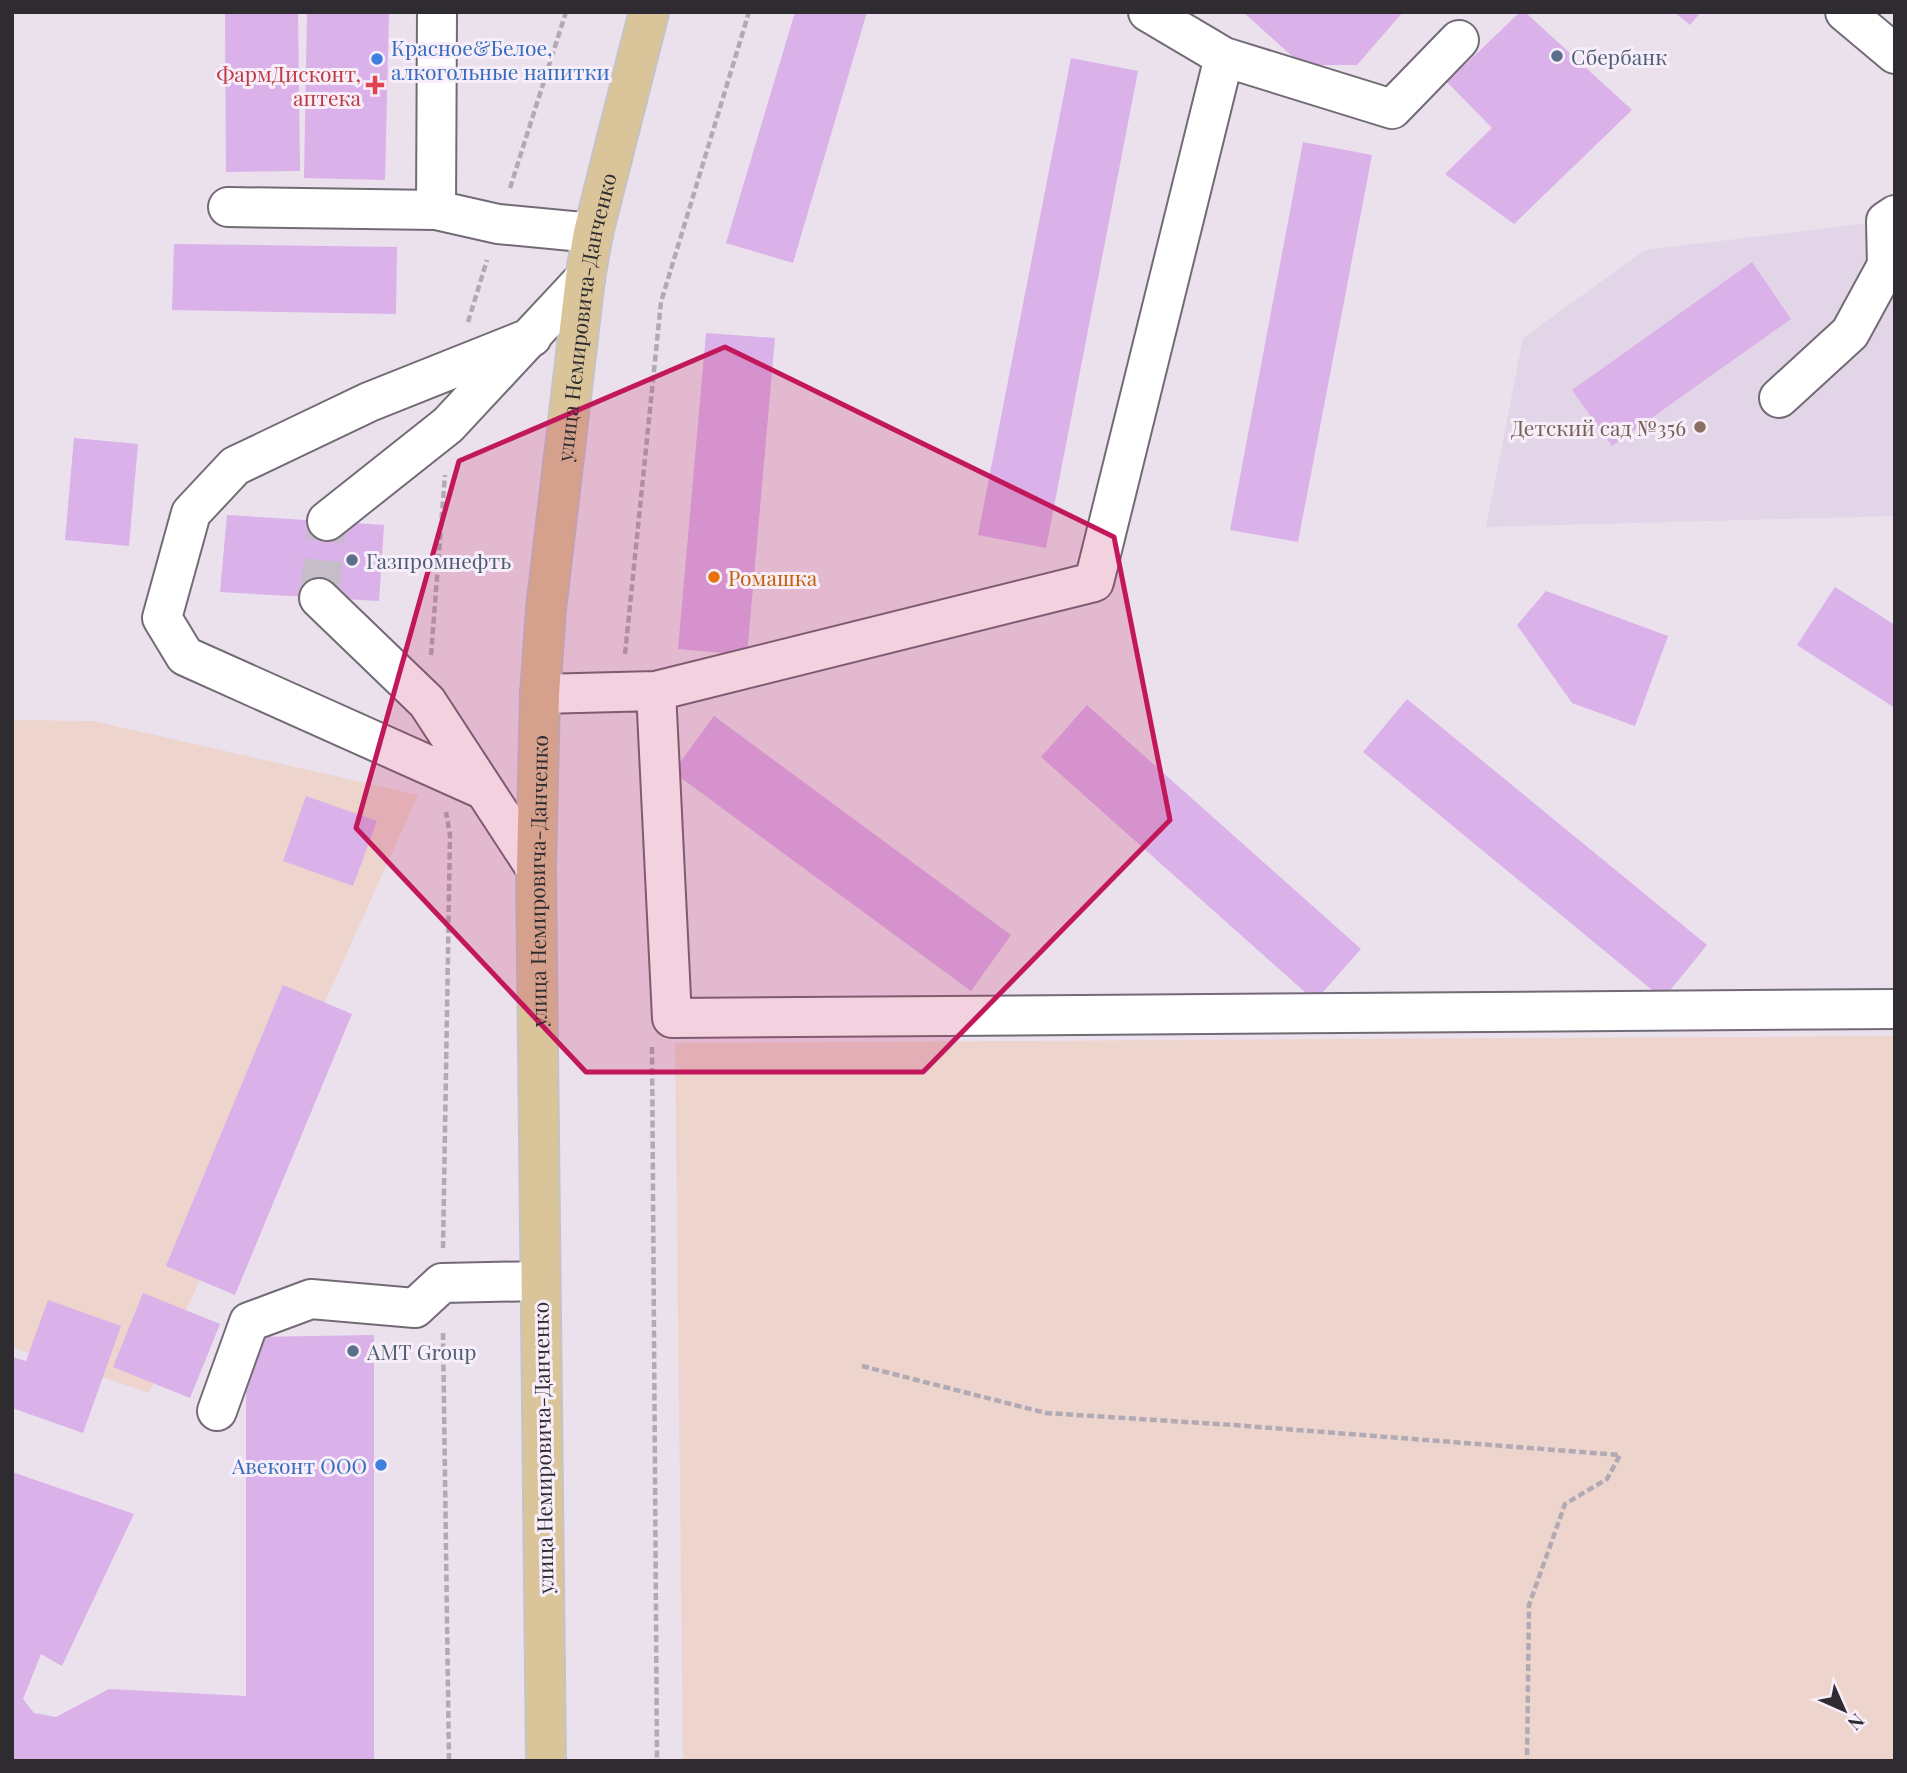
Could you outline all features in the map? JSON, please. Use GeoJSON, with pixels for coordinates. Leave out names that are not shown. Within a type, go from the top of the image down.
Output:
{"type":"FeatureCollection","features":[{"type":"Feature","properties":{"kind":"main road","name":"улица Немировича-Данченко"},"geometry":{"type":"LineString","coordinates":[[546,1761],[536,869],[540,694],[546,608],[584,278],[649,12]]}},
{"type":"Feature","properties":{"kind":"lane"},"geometry":{"type":"LineString","coordinates":[[436,211],[437,12]]}},
{"type":"Feature","properties":{"kind":"lane"},"geometry":{"type":"LineString","coordinates":[[1148,12],[1224,57],[1392,109],[1459,40]]}},
{"type":"Feature","properties":{"kind":"lane"},"geometry":{"type":"LineString","coordinates":[[1845,12],[1895,54]]}},
{"type":"Feature","properties":{"kind":"lane"},"geometry":{"type":"LineString","coordinates":[[540,694],[638,692],[1094,582],[1224,57]]}},
{"type":"Feature","properties":{"kind":"lane"},"geometry":{"type":"LineString","coordinates":[[228,207],[436,211],[498,224],[593,233]]}},
{"type":"Feature","properties":{"kind":"lane"},"geometry":{"type":"LineString","coordinates":[[1779,398],[1850,333],[1887,264],[1886,221],[1895,215]]}},
{"type":"Feature","properties":{"kind":"lane"},"geometry":{"type":"LineString","coordinates":[[327,521],[449,425],[584,278]]}},
{"type":"Feature","properties":{"kind":"lane"},"geometry":{"type":"LineString","coordinates":[[485,790],[185,656],[162,618],[191,513],[235,467],[369,402],[532,337]]}},
{"type":"Feature","properties":{"kind":"lane"},"geometry":{"type":"LineString","coordinates":[[319,598],[427,702],[536,869]]}},
{"type":"Feature","properties":{"kind":"lane"},"geometry":{"type":"LineString","coordinates":[[638,692],[672,1018],[1895,1009]]}},
{"type":"Feature","properties":{"kind":"lane"},"geometry":{"type":"LineString","coordinates":[[217,1411],[249,1322],[312,1299],[415,1308],[442,1283],[540,1281]]}},
{"type":"Feature","properties":{"kind":"path"},"geometry":{"type":"LineString","coordinates":[[454,367],[566,12]]}},
{"type":"Feature","properties":{"kind":"path"},"geometry":{"type":"LineString","coordinates":[[638,692],[661,302],[749,12]]}},
{"type":"Feature","properties":{"kind":"path"},"geometry":{"type":"LineString","coordinates":[[427,702],[449,425]]}},
{"type":"Feature","properties":{"kind":"path"},"geometry":{"type":"LineString","coordinates":[[439,770],[450,835],[442,1283],[449,1761]]}},
{"type":"Feature","properties":{"kind":"path"},"geometry":{"type":"LineString","coordinates":[[651,1038],[657,1761]]}},
{"type":"Feature","properties":{"kind":"path"},"geometry":{"type":"LineString","coordinates":[[862,1366],[1046,1413],[1619,1455],[1607,1479],[1565,1504],[1529,1605],[1527,1761]]}},
{"type":"Feature","properties":{"kind":"highlighted area"},"geometry":{"type":"Polygon","coordinates":[[[725,347],[1114,537],[1170,820],[923,1072],[586,1072],[356,828],[459,461],[725,347]]]}},
{"type":"Feature","properties":{"kind":"shaded area","name":"Детский сад №356"},"geometry":{"type":"Polygon","coordinates":[[[1895,220],[1895,516],[1486,527],[1523,338],[1645,250],[1895,220]]]}},
{"type":"Feature","properties":{"kind":"shaded area"},"geometry":{"type":"Polygon","coordinates":[[[12,720],[93,721],[418,795],[149,1393],[12,1347],[12,720]]]}},
{"type":"Feature","properties":{"kind":"shaded area"},"geometry":{"type":"Polygon","coordinates":[[[1895,1036],[1895,1761],[683,1761],[675,1043],[1895,1036]]]}},
{"type":"Feature","properties":{"kind":"building"},"geometry":{"type":"Polygon","coordinates":[[[225,12],[298,12],[300,171],[226,172],[225,12]]]}},
{"type":"Feature","properties":{"kind":"building"},"geometry":{"type":"Polygon","coordinates":[[[307,12],[389,12],[385,180],[304,178],[307,12]]]}},
{"type":"Feature","properties":{"kind":"building"},"geometry":{"type":"Polygon","coordinates":[[[795,12],[867,12],[793,263],[726,243],[795,12]]]}},
{"type":"Feature","properties":{"kind":"building"},"geometry":{"type":"Polygon","coordinates":[[[1243,12],[1403,12],[1357,65],[1302,65],[1243,12]]]}},
{"type":"Feature","properties":{"kind":"building"},"geometry":{"type":"Polygon","coordinates":[[[1520,12],[1525,12],[1632,110],[1514,224],[1445,174],[1492,128],[1447,82],[1520,12]]]}},
{"type":"Feature","properties":{"kind":"building"},"geometry":{"type":"Polygon","coordinates":[[[1674,12],[1701,12],[1690,25],[1674,12]]]}},
{"type":"Feature","properties":{"kind":"building"},"geometry":{"type":"Polygon","coordinates":[[[1071,58],[1138,71],[1046,548],[978,535],[1071,58]]]}},
{"type":"Feature","properties":{"kind":"building"},"geometry":{"type":"Polygon","coordinates":[[[1303,142],[1372,155],[1298,542],[1230,530],[1303,142]]]}},
{"type":"Feature","properties":{"kind":"building"},"geometry":{"type":"Polygon","coordinates":[[[174,244],[397,247],[396,314],[172,310],[174,244]]]}},
{"type":"Feature","properties":{"kind":"building"},"geometry":{"type":"Polygon","coordinates":[[[1752,262],[1791,319],[1612,446],[1572,390],[1752,262]]]}},
{"type":"Feature","properties":{"kind":"building"},"geometry":{"type":"Polygon","coordinates":[[[706,333],[775,338],[747,655],[678,649],[706,333]]]}},
{"type":"Feature","properties":{"kind":"building"},"geometry":{"type":"Polygon","coordinates":[[[74,438],[138,444],[129,546],[65,540],[74,438]]]}},
{"type":"Feature","properties":{"kind":"building"},"geometry":{"type":"Polygon","coordinates":[[[227,515],[384,525],[379,601],[220,592],[227,515]]]}},
{"type":"Feature","properties":{"kind":"building"},"geometry":{"type":"Polygon","coordinates":[[[1835,587],[1895,625],[1895,708],[1797,645],[1835,587]]]}},
{"type":"Feature","properties":{"kind":"building"},"geometry":{"type":"Polygon","coordinates":[[[1546,591],[1668,636],[1635,726],[1572,703],[1517,625],[1546,591]]]}},
{"type":"Feature","properties":{"kind":"building"},"geometry":{"type":"Polygon","coordinates":[[[1407,699],[1707,945],[1663,999],[1363,752],[1407,699]]]}},
{"type":"Feature","properties":{"kind":"building"},"geometry":{"type":"Polygon","coordinates":[[[1087,705],[1361,949],[1315,1001],[1041,757],[1087,705]]]}},
{"type":"Feature","properties":{"kind":"building"},"geometry":{"type":"Polygon","coordinates":[[[714,716],[1011,935],[971,991],[673,772],[714,716]]]}},
{"type":"Feature","properties":{"kind":"building"},"geometry":{"type":"Polygon","coordinates":[[[306,796],[377,821],[353,886],[283,861],[306,796]]]}},
{"type":"Feature","properties":{"kind":"building"},"geometry":{"type":"Polygon","coordinates":[[[283,985],[352,1014],[235,1295],[166,1266],[283,985]]]}},
{"type":"Feature","properties":{"kind":"building"},"geometry":{"type":"Polygon","coordinates":[[[143,1293],[220,1324],[190,1398],[113,1367],[143,1293]]]}},
{"type":"Feature","properties":{"kind":"building"},"geometry":{"type":"Polygon","coordinates":[[[48,1300],[121,1326],[83,1433],[12,1408],[12,1357],[26,1361],[48,1300]]]}},
{"type":"Feature","properties":{"kind":"building"},"geometry":{"type":"Polygon","coordinates":[[[374,1335],[374,1761],[12,1761],[12,1472],[134,1514],[62,1666],[41,1654],[23,1699],[34,1713],[56,1717],[109,1689],[246,1696],[246,1337],[374,1335]]]}},
{"type":"Feature","properties":{"kind":"tunnel"},"geometry":{"type":"LineString","coordinates":[[319,598],[327,521]]}},
{"type":"Feature","properties":{"kind":"place","name":"Сбербанк"},"geometry":{"type":"Point","coordinates":[1557,56]}},
{"type":"Feature","properties":{"kind":"place","name":"Красное&Белое, алкогольные напитки"},"geometry":{"type":"Point","coordinates":[377,59]}},
{"type":"Feature","properties":{"kind":"place","name":"ФармДисконт, аптека"},"geometry":{"type":"Point","coordinates":[375,85]}},
{"type":"Feature","properties":{"kind":"place","name":"Детский сад №356"},"geometry":{"type":"Point","coordinates":[1700,427]}},
{"type":"Feature","properties":{"kind":"place","name":"Газпромнефть"},"geometry":{"type":"Point","coordinates":[352,560]}},
{"type":"Feature","properties":{"kind":"place","name":"Ромашка"},"geometry":{"type":"Point","coordinates":[714,577]}},
{"type":"Feature","properties":{"kind":"place","name":"АМТ Group"},"geometry":{"type":"Point","coordinates":[353,1351]}},
{"type":"Feature","properties":{"kind":"place","name":"Авеконт ООО"},"geometry":{"type":"Point","coordinates":[381,1465]}}]}
